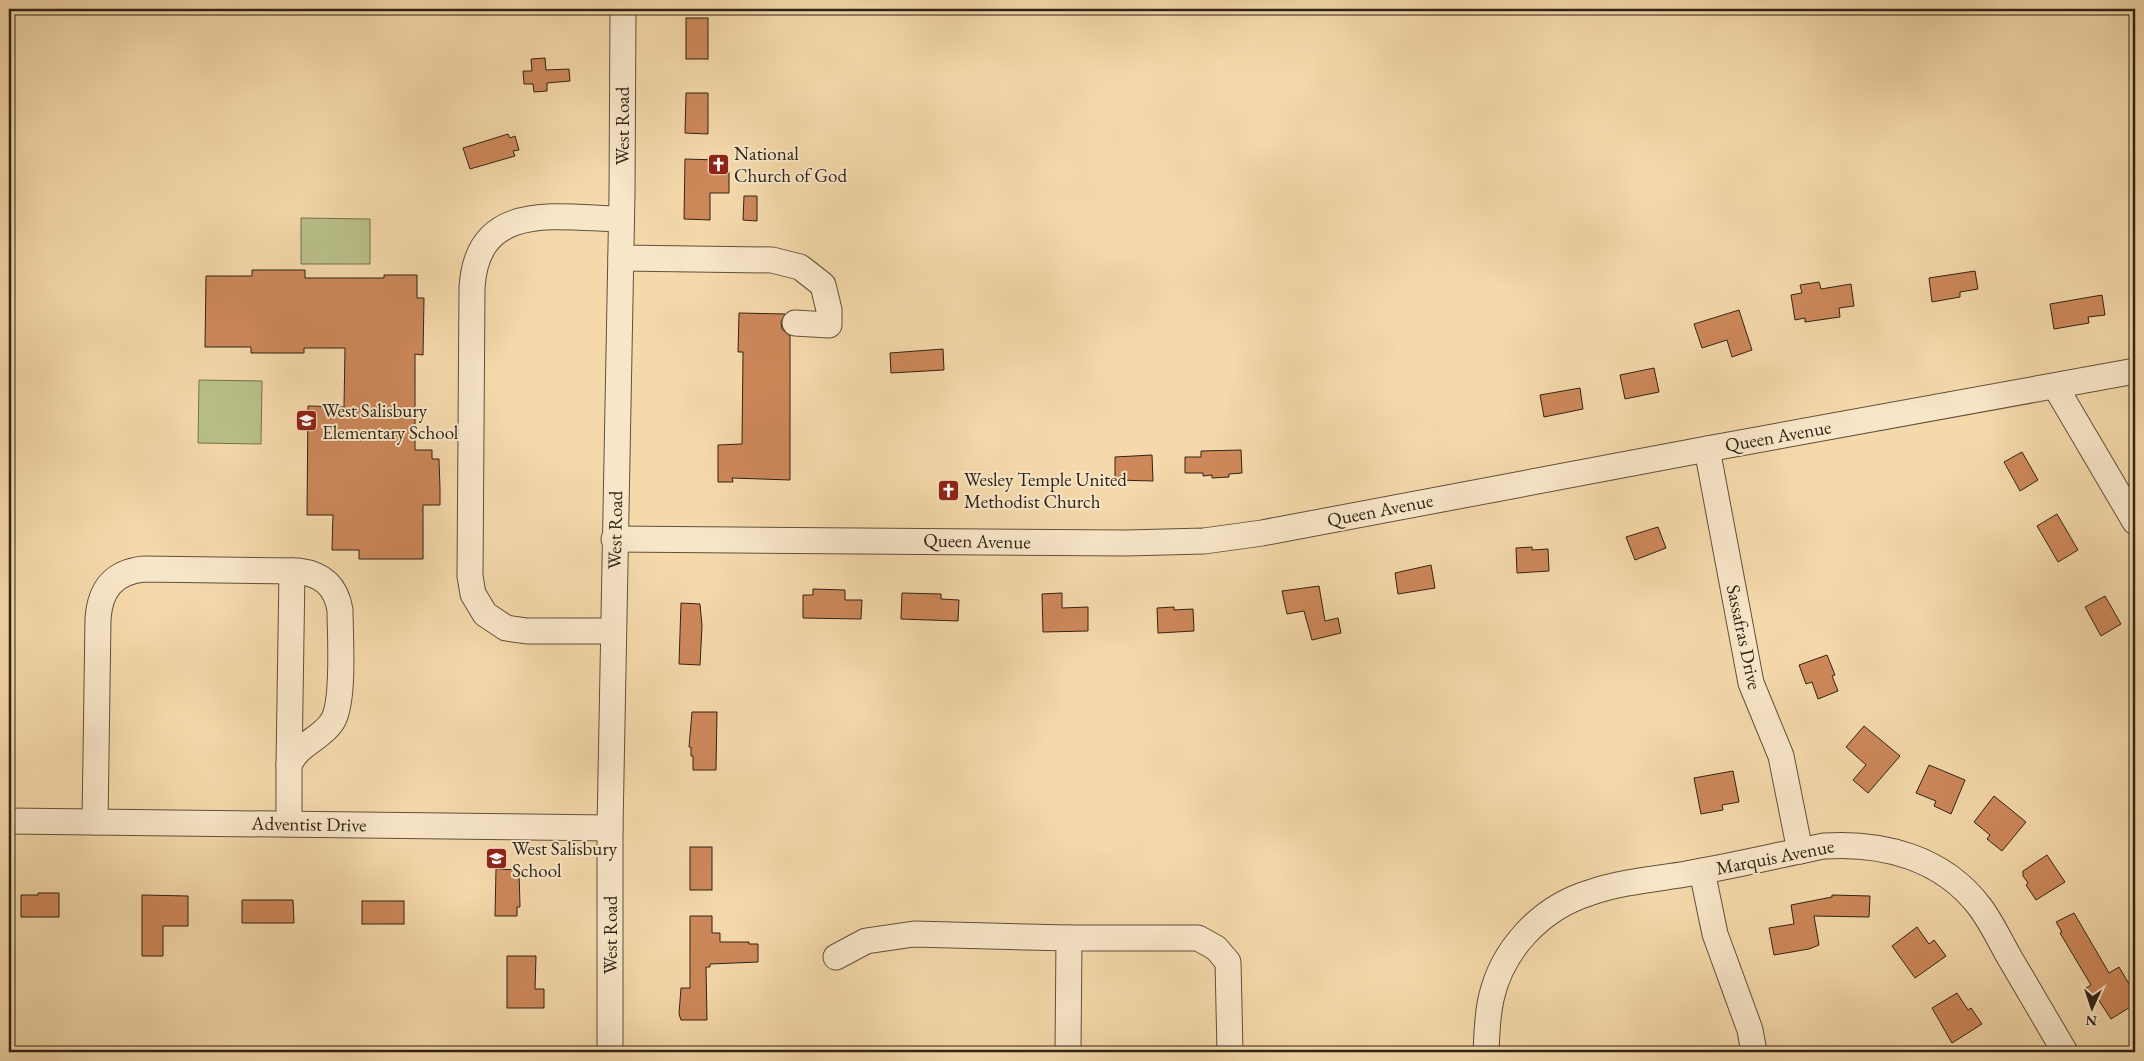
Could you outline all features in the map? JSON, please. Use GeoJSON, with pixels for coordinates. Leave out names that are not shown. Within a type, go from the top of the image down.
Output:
{"type":"FeatureCollection","features":[{"type":"Feature","properties":{"kind":"street","name":"West Road"},"geometry":{"type":"LineString","coordinates":[[610,1052],[610,828],[614,538],[621,258],[623,9]]}},
{"type":"Feature","properties":{"kind":"street"},"geometry":{"type":"LineString","coordinates":[[613,631],[520,631],[506,628],[485,614],[473,594],[470,576],[472,288],[477,260],[481,250],[488,240],[504,226],[530,218],[621,219]]}},
{"type":"Feature","properties":{"kind":"street"},"geometry":{"type":"LineString","coordinates":[[621,258],[772,260],[800,267],[823,285],[829,310],[829,325],[795,323]]}},
{"type":"Feature","properties":{"kind":"street","name":"Queen Avenue"},"geometry":{"type":"LineString","coordinates":[[614,538],[1126,543],[1204,541],[1272,531],[2135,371]]}},
{"type":"Feature","properties":{"kind":"street"},"geometry":{"type":"LineString","coordinates":[[2055,386],[2135,522]]}},
{"type":"Feature","properties":{"kind":"street","name":"Sassafras Drive"},"geometry":{"type":"LineString","coordinates":[[1707,449],[1751,683],[1780,756],[1800,851]]}},
{"type":"Feature","properties":{"kind":"street"},"geometry":{"type":"LineString","coordinates":[[95,822],[98,619],[102,596],[107,588],[123,574],[144,569],[292,570],[309,572],[327,580],[338,599],[340,619],[339,692],[336,711],[333,721],[300,748],[289,765]]}},
{"type":"Feature","properties":{"kind":"street"},"geometry":{"type":"LineString","coordinates":[[289,824],[292,570]]}},
{"type":"Feature","properties":{"kind":"street","name":"Adventist Drive"},"geometry":{"type":"LineString","coordinates":[[9,821],[610,828]]}},
{"type":"Feature","properties":{"kind":"street","name":"Marquis Avenue"},"geometry":{"type":"LineString","coordinates":[[1486,1052],[1488,1017],[1496,980],[1514,947],[1540,919],[1564,904],[1590,892],[1824,846],[1853,844],[1878,847],[1910,855],[1936,868],[1958,883],[1980,907],[2065,1052]]}},
{"type":"Feature","properties":{"kind":"street"},"geometry":{"type":"LineString","coordinates":[[1702,871],[1715,934],[1750,1030],[1754,1052]]}},
{"type":"Feature","properties":{"kind":"street"},"geometry":{"type":"LineString","coordinates":[[836,957],[866,941],[914,934],[1069,938],[1198,938],[1216,948],[1228,962],[1230,1052]]}},
{"type":"Feature","properties":{"kind":"street"},"geometry":{"type":"LineString","coordinates":[[1068,1052],[1069,938]]}},
{"type":"Feature","properties":{"kind":"green space"},"geometry":{"type":"Polygon","coordinates":[[[301,218],[370,219],[370,264],[301,264],[301,218]]]}},
{"type":"Feature","properties":{"kind":"green space"},"geometry":{"type":"Polygon","coordinates":[[[199,380],[262,381],[261,444],[198,443],[199,380]]]}},
{"type":"Feature","properties":{"kind":"building"},"geometry":{"type":"Polygon","coordinates":[[[686,18],[708,18],[708,59],[686,59],[686,18]]]}},
{"type":"Feature","properties":{"kind":"building"},"geometry":{"type":"Polygon","coordinates":[[[545,58],[546,70],[569,69],[570,81],[547,83],[547,91],[534,92],[533,84],[524,84],[523,71],[532,71],[531,59],[545,58]]]}},
{"type":"Feature","properties":{"kind":"building"},"geometry":{"type":"Polygon","coordinates":[[[686,93],[708,93],[708,134],[685,133],[686,93]]]}},
{"type":"Feature","properties":{"kind":"building"},"geometry":{"type":"Polygon","coordinates":[[[508,134],[510,138],[515,136],[519,150],[513,151],[515,156],[470,169],[463,148],[508,134]]]}},
{"type":"Feature","properties":{"kind":"building"},"geometry":{"type":"Polygon","coordinates":[[[685,159],[718,160],[717,172],[729,172],[729,193],[710,193],[710,220],[684,219],[685,159]]]}},
{"type":"Feature","properties":{"kind":"building"},"geometry":{"type":"Polygon","coordinates":[[[744,196],[757,196],[757,221],[743,220],[744,196]]]}},
{"type":"Feature","properties":{"kind":"building","name":"West Salisbury Elementary School"},"geometry":{"type":"Polygon","coordinates":[[[252,270],[305,270],[305,278],[384,278],[384,275],[417,275],[417,298],[424,298],[423,355],[415,354],[415,450],[432,450],[432,459],[439,459],[440,489],[440,505],[423,505],[423,559],[359,559],[359,550],[332,550],[333,515],[307,515],[308,406],[344,407],[345,348],[304,348],[304,353],[251,353],[251,347],[205,347],[206,276],[252,276],[252,270]]]}},
{"type":"Feature","properties":{"kind":"building"},"geometry":{"type":"Polygon","coordinates":[[[1975,271],[1978,289],[1960,292],[1960,297],[1932,302],[1929,278],[1975,271]]]}},
{"type":"Feature","properties":{"kind":"building"},"geometry":{"type":"Polygon","coordinates":[[[1819,282],[1821,289],[1851,284],[1854,306],[1839,308],[1840,317],[1805,322],[1805,318],[1795,320],[1791,295],[1802,293],[1800,285],[1819,282]]]}},
{"type":"Feature","properties":{"kind":"building"},"geometry":{"type":"Polygon","coordinates":[[[2102,295],[2105,315],[2088,317],[2089,323],[2054,329],[2050,304],[2102,295]]]}},
{"type":"Feature","properties":{"kind":"building"},"geometry":{"type":"Polygon","coordinates":[[[1739,310],[1752,350],[1732,357],[1727,340],[1702,348],[1694,324],[1739,310]]]}},
{"type":"Feature","properties":{"kind":"building"},"geometry":{"type":"Polygon","coordinates":[[[739,313],[785,314],[781,322],[782,329],[790,336],[790,480],[732,478],[733,482],[718,482],[718,445],[742,444],[743,352],[738,352],[739,313]]]}},
{"type":"Feature","properties":{"kind":"building"},"geometry":{"type":"Polygon","coordinates":[[[943,349],[944,370],[891,373],[890,353],[943,349]]]}},
{"type":"Feature","properties":{"kind":"building"},"geometry":{"type":"Polygon","coordinates":[[[1654,368],[1659,392],[1625,399],[1620,375],[1654,368]]]}},
{"type":"Feature","properties":{"kind":"building"},"geometry":{"type":"Polygon","coordinates":[[[1580,388],[1583,409],[1544,417],[1540,395],[1580,388]]]}},
{"type":"Feature","properties":{"kind":"building"},"geometry":{"type":"Polygon","coordinates":[[[1241,450],[1242,473],[1229,474],[1229,477],[1212,478],[1212,475],[1203,476],[1203,473],[1185,473],[1185,457],[1201,457],[1201,451],[1241,450]]]}},
{"type":"Feature","properties":{"kind":"building"},"geometry":{"type":"Polygon","coordinates":[[[2022,452],[2038,480],[2020,491],[2004,462],[2022,452]]]}},
{"type":"Feature","properties":{"kind":"building"},"geometry":{"type":"Polygon","coordinates":[[[1152,455],[1153,481],[1115,480],[1115,457],[1152,455]]]}},
{"type":"Feature","properties":{"kind":"building"},"geometry":{"type":"Polygon","coordinates":[[[2057,514],[2078,550],[2058,562],[2037,526],[2057,514]]]}},
{"type":"Feature","properties":{"kind":"building"},"geometry":{"type":"Polygon","coordinates":[[[1658,527],[1666,548],[1635,560],[1626,537],[1658,527]]]}},
{"type":"Feature","properties":{"kind":"building"},"geometry":{"type":"Polygon","coordinates":[[[1532,547],[1532,550],[1548,549],[1549,571],[1517,573],[1516,548],[1532,547]]]}},
{"type":"Feature","properties":{"kind":"building"},"geometry":{"type":"Polygon","coordinates":[[[1431,565],[1435,588],[1398,594],[1395,573],[1431,565]]]}},
{"type":"Feature","properties":{"kind":"building"},"geometry":{"type":"Polygon","coordinates":[[[1319,586],[1325,621],[1338,618],[1341,633],[1312,640],[1304,611],[1287,614],[1282,591],[1319,586]]]}},
{"type":"Feature","properties":{"kind":"building"},"geometry":{"type":"Polygon","coordinates":[[[813,589],[845,590],[845,600],[862,600],[861,619],[803,618],[803,595],[813,595],[813,589]]]}},
{"type":"Feature","properties":{"kind":"building"},"geometry":{"type":"Polygon","coordinates":[[[902,593],[941,594],[941,599],[959,600],[958,621],[901,619],[902,593]]]}},
{"type":"Feature","properties":{"kind":"building"},"geometry":{"type":"Polygon","coordinates":[[[1062,593],[1062,608],[1088,607],[1088,631],[1043,632],[1042,594],[1062,593]]]}},
{"type":"Feature","properties":{"kind":"building"},"geometry":{"type":"Polygon","coordinates":[[[2105,596],[2121,624],[2101,636],[2085,607],[2105,596]]]}},
{"type":"Feature","properties":{"kind":"building"},"geometry":{"type":"Polygon","coordinates":[[[681,603],[700,604],[702,626],[700,665],[679,664],[681,603]]]}},
{"type":"Feature","properties":{"kind":"building"},"geometry":{"type":"Polygon","coordinates":[[[1174,607],[1174,610],[1193,609],[1194,631],[1158,633],[1157,608],[1174,607]]]}},
{"type":"Feature","properties":{"kind":"building"},"geometry":{"type":"Polygon","coordinates":[[[1827,655],[1835,675],[1832,676],[1838,691],[1818,699],[1812,682],[1806,684],[1799,665],[1827,655]]]}},
{"type":"Feature","properties":{"kind":"building"},"geometry":{"type":"Polygon","coordinates":[[[692,712],[717,712],[716,770],[693,770],[693,756],[691,756],[691,747],[689,747],[692,712]]]}},
{"type":"Feature","properties":{"kind":"building"},"geometry":{"type":"Polygon","coordinates":[[[1864,726],[1900,756],[1868,793],[1853,780],[1866,765],[1846,747],[1864,726]]]}},
{"type":"Feature","properties":{"kind":"building"},"geometry":{"type":"Polygon","coordinates":[[[1929,765],[1965,780],[1951,814],[1934,806],[1936,801],[1916,793],[1929,765]]]}},
{"type":"Feature","properties":{"kind":"building"},"geometry":{"type":"Polygon","coordinates":[[[1733,771],[1739,802],[1722,805],[1723,810],[1701,814],[1694,778],[1733,771]]]}},
{"type":"Feature","properties":{"kind":"building"},"geometry":{"type":"Polygon","coordinates":[[[1994,796],[2026,822],[2002,851],[1987,839],[1990,835],[1974,822],[1994,796]]]}},
{"type":"Feature","properties":{"kind":"building"},"geometry":{"type":"Polygon","coordinates":[[[690,847],[712,847],[712,890],[690,890],[690,847]]]}},
{"type":"Feature","properties":{"kind":"building"},"geometry":{"type":"Polygon","coordinates":[[[2047,855],[2065,882],[2036,900],[2026,885],[2028,883],[2023,876],[2023,871],[2047,855]]]}},
{"type":"Feature","properties":{"kind":"building"},"geometry":{"type":"Polygon","coordinates":[[[496,869],[519,870],[520,907],[517,907],[517,916],[495,916],[496,869]]]}},
{"type":"Feature","properties":{"kind":"building"},"geometry":{"type":"Polygon","coordinates":[[[38,893],[59,893],[59,917],[21,917],[21,895],[38,895],[38,893]]]}},
{"type":"Feature","properties":{"kind":"building"},"geometry":{"type":"Polygon","coordinates":[[[142,895],[188,896],[188,926],[163,926],[163,956],[142,956],[142,895]]]}},
{"type":"Feature","properties":{"kind":"building"},"geometry":{"type":"Polygon","coordinates":[[[1832,895],[1870,896],[1869,917],[1814,916],[1819,945],[1809,949],[1774,955],[1769,928],[1794,924],[1791,905],[1832,897],[1832,895]]]}},
{"type":"Feature","properties":{"kind":"building"},"geometry":{"type":"Polygon","coordinates":[[[242,900],[293,900],[294,923],[242,923],[242,900]]]}},
{"type":"Feature","properties":{"kind":"building"},"geometry":{"type":"Polygon","coordinates":[[[362,901],[404,901],[404,924],[362,924],[362,901]]]}},
{"type":"Feature","properties":{"kind":"building"},"geometry":{"type":"Polygon","coordinates":[[[2074,913],[2109,973],[2119,967],[2135,994],[2135,1004],[2111,1019],[2098,999],[2095,1002],[2086,988],[2091,985],[2060,933],[2062,932],[2056,922],[2074,913]]]}},
{"type":"Feature","properties":{"kind":"building"},"geometry":{"type":"Polygon","coordinates":[[[690,916],[712,916],[712,933],[720,933],[720,942],[749,942],[749,944],[758,944],[758,962],[710,964],[710,967],[706,967],[707,1020],[681,1020],[679,1014],[681,988],[690,988],[690,916]]]}},
{"type":"Feature","properties":{"kind":"building"},"geometry":{"type":"Polygon","coordinates":[[[1917,927],[1929,944],[1934,940],[1946,956],[1915,978],[1892,946],[1917,927]]]}},
{"type":"Feature","properties":{"kind":"building"},"geometry":{"type":"Polygon","coordinates":[[[507,956],[536,956],[535,989],[544,989],[544,1008],[507,1008],[507,956]]]}},
{"type":"Feature","properties":{"kind":"building"},"geometry":{"type":"Polygon","coordinates":[[[1957,993],[1968,1010],[1971,1008],[1982,1024],[1952,1043],[1932,1008],[1957,993]]]}},
{"type":"Feature","properties":{"kind":"place","name":"National Church of God"},"geometry":{"type":"Point","coordinates":[718,164]}},
{"type":"Feature","properties":{"kind":"place","name":"West Salisbury Elementary School"},"geometry":{"type":"Point","coordinates":[306,421]}},
{"type":"Feature","properties":{"kind":"place","name":"Wesley Temple United Methodist Church"},"geometry":{"type":"Point","coordinates":[948,490]}},
{"type":"Feature","properties":{"kind":"place","name":"West Salisbury School"},"geometry":{"type":"Point","coordinates":[496,859]}}]}
